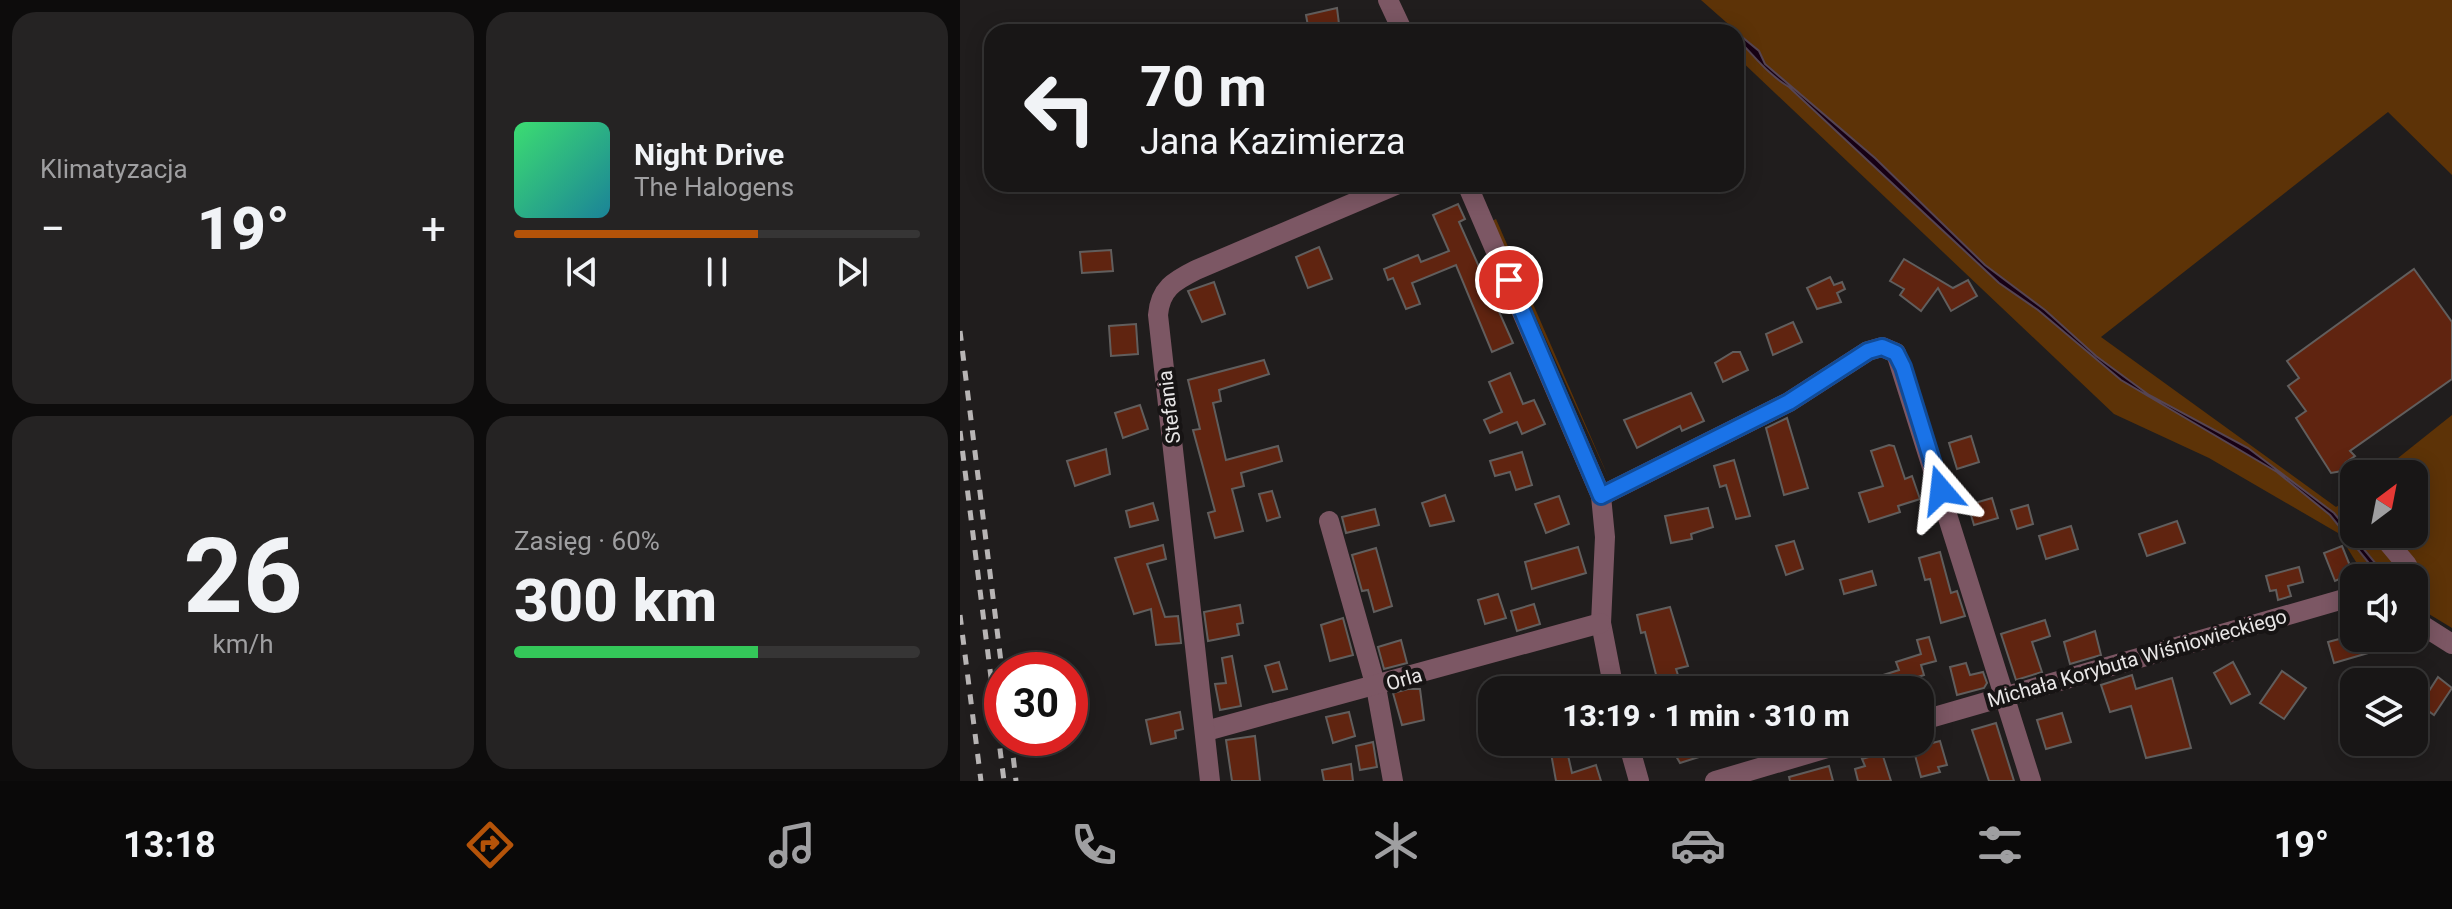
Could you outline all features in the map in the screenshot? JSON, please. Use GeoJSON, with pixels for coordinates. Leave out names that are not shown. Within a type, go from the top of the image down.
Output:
{"type":"FeatureCollection","features":[{"type":"Feature","properties":{"kind":"street"},"geometry":{"type":"LineString","coordinates":[[1388,0],[1399,24]]}},
{"type":"Feature","properties":{"kind":"street","name":"Stefania"},"geometry":{"type":"LineString","coordinates":[[1210,781],[1158,315],[1160,299],[1168,286],[1196,270],[1379,192]]}},
{"type":"Feature","properties":{"kind":"street"},"geometry":{"type":"LineString","coordinates":[[1470,192],[1601,496],[1605,537],[1601,623],[1611,676]]}},
{"type":"Feature","properties":{"kind":"street"},"geometry":{"type":"LineString","coordinates":[[1601,496],[1789,402],[1868,351],[1882,347],[1896,353],[2031,781]]}},
{"type":"Feature","properties":{"kind":"street"},"geometry":{"type":"LineString","coordinates":[[1329,521],[1376,687],[1393,781]]}},
{"type":"Feature","properties":{"kind":"street"},"geometry":{"type":"LineString","coordinates":[[2393,548],[2406,564]]}},
{"type":"Feature","properties":{"kind":"street","name":"Michała Korybuta Wiśniowieckiego"},"geometry":{"type":"LineString","coordinates":[[1934,717],[2340,600]]}},
{"type":"Feature","properties":{"kind":"street","name":"Orla"},"geometry":{"type":"LineString","coordinates":[[1206,731],[1601,623]]}},
{"type":"Feature","properties":{"kind":"street"},"geometry":{"type":"LineString","coordinates":[[2428,629],[2452,644]]}},
{"type":"Feature","properties":{"kind":"street"},"geometry":{"type":"LineString","coordinates":[[1632,756],[1639,781]]}},
{"type":"Feature","properties":{"kind":"street"},"geometry":{"type":"LineString","coordinates":[[1715,781],[1800,756]]}},
{"type":"Feature","properties":{"kind":"shaded area"},"geometry":{"type":"Polygon","coordinates":[[[1701,0],[2452,0],[2452,175],[2388,112],[2101,337],[2336,507],[2340,504],[2340,520],[2248,448],[2149,395],[1985,265],[1875,158],[1765,64],[1744,38],[1744,24],[1728,24],[1701,0]]]}},
{"type":"Feature","properties":{"kind":"shaded area"},"geometry":{"type":"Polygon","coordinates":[[[1744,39],[1759,51],[1765,64],[1875,158],[1985,265],[2149,395],[2248,448],[2334,513],[2340,520],[2340,527],[2330,515],[2277,472],[2121,380],[2038,310],[1999,283],[1744,46],[1744,39]]]}},
{"type":"Feature","properties":{"kind":"shaded area"},"geometry":{"type":"Polygon","coordinates":[[[1744,46],[1999,283],[2038,310],[2121,380],[2277,472],[2330,515],[2340,527],[2340,536],[2209,458],[2114,414],[1744,64],[1744,46]]]}},
{"type":"Feature","properties":{"kind":"shaded area"},"geometry":{"type":"Polygon","coordinates":[[[1496,219],[1610,481],[1492,221],[1496,219]]]}},
{"type":"Feature","properties":{"kind":"shaded area"},"geometry":{"type":"Polygon","coordinates":[[[2452,415],[2452,628],[2428,613],[2428,564],[2399,564],[2393,548],[2428,548],[2428,460],[2396,460],[2452,415]]]}},
{"type":"Feature","properties":{"kind":"shaded area"},"geometry":{"type":"Polygon","coordinates":[[[2347,548],[2357,548],[2370,564],[2357,564],[2347,548]]]}},
{"type":"Feature","properties":{"kind":"shaded area"},"geometry":{"type":"Polygon","coordinates":[[[2357,548],[2363,548],[2376,564],[2370,564],[2357,548]]]}},
{"type":"Feature","properties":{"kind":"shaded area"},"geometry":{"type":"Polygon","coordinates":[[[2363,548],[2381,548],[2395,564],[2376,564],[2363,548]]]}},
{"type":"Feature","properties":{"kind":"building"},"geometry":{"type":"Polygon","coordinates":[[[1337,8],[1339,24],[1308,24],[1306,15],[1337,8]]]}},
{"type":"Feature","properties":{"kind":"building"},"geometry":{"type":"Polygon","coordinates":[[[1458,204],[1465,219],[1459,222],[1513,343],[1492,352],[1456,265],[1412,283],[1420,304],[1406,309],[1393,278],[1388,280],[1384,269],[1418,255],[1421,262],[1449,251],[1433,215],[1458,204]]]}},
{"type":"Feature","properties":{"kind":"building"},"geometry":{"type":"Polygon","coordinates":[[[1319,247],[1332,279],[1308,288],[1296,257],[1319,247]]]}},
{"type":"Feature","properties":{"kind":"building"},"geometry":{"type":"Polygon","coordinates":[[[1111,250],[1113,271],[1082,273],[1080,252],[1111,250]]]}},
{"type":"Feature","properties":{"kind":"building"},"geometry":{"type":"Polygon","coordinates":[[[1904,259],[1953,288],[1968,280],[1977,296],[1951,311],[1938,288],[1921,311],[1900,295],[1904,289],[1890,281],[1904,259]]]}},
{"type":"Feature","properties":{"kind":"building"},"geometry":{"type":"Polygon","coordinates":[[[2414,269],[2452,322],[2452,379],[2350,451],[2355,456],[2340,460],[2340,471],[2331,473],[2296,418],[2306,411],[2288,386],[2299,378],[2287,361],[2414,269]]]}},
{"type":"Feature","properties":{"kind":"building"},"geometry":{"type":"Polygon","coordinates":[[[1830,277],[1834,285],[1842,282],[1845,289],[1837,293],[1841,302],[1817,309],[1807,288],[1830,277]]]}},
{"type":"Feature","properties":{"kind":"building"},"geometry":{"type":"Polygon","coordinates":[[[1214,282],[1225,314],[1202,322],[1188,291],[1214,282]]]}},
{"type":"Feature","properties":{"kind":"building"},"geometry":{"type":"Polygon","coordinates":[[[1793,322],[1802,342],[1773,355],[1766,334],[1793,322]]]}},
{"type":"Feature","properties":{"kind":"building"},"geometry":{"type":"Polygon","coordinates":[[[1136,324],[1138,354],[1111,356],[1109,326],[1136,324]]]}},
{"type":"Feature","properties":{"kind":"building"},"geometry":{"type":"Polygon","coordinates":[[[1733,352],[1740,352],[1748,370],[1723,382],[1715,363],[1733,352]]]}},
{"type":"Feature","properties":{"kind":"building"},"geometry":{"type":"Polygon","coordinates":[[[1264,360],[1269,374],[1219,390],[1221,401],[1213,403],[1226,460],[1278,446],[1282,461],[1241,473],[1244,486],[1232,489],[1243,531],[1215,538],[1208,513],[1215,511],[1193,430],[1200,429],[1188,380],[1264,360]]]}},
{"type":"Feature","properties":{"kind":"building"},"geometry":{"type":"Polygon","coordinates":[[[1510,373],[1523,404],[1534,400],[1545,424],[1522,434],[1517,422],[1490,433],[1484,420],[1502,412],[1489,382],[1510,373]]]}},
{"type":"Feature","properties":{"kind":"building"},"geometry":{"type":"Polygon","coordinates":[[[1691,393],[1704,421],[1682,431],[1680,426],[1637,448],[1624,420],[1691,393]]]}},
{"type":"Feature","properties":{"kind":"building"},"geometry":{"type":"Polygon","coordinates":[[[1140,405],[1148,429],[1123,438],[1115,413],[1140,405]]]}},
{"type":"Feature","properties":{"kind":"building"},"geometry":{"type":"Polygon","coordinates":[[[1787,418],[1808,488],[1784,495],[1766,428],[1787,418]]]}},
{"type":"Feature","properties":{"kind":"building"},"geometry":{"type":"Polygon","coordinates":[[[1971,436],[1979,462],[1957,469],[1949,443],[1971,436]]]}},
{"type":"Feature","properties":{"kind":"building"},"geometry":{"type":"Polygon","coordinates":[[[1894,446],[1905,479],[1912,476],[1920,499],[1898,506],[1900,512],[1869,522],[1859,493],[1883,486],[1871,451],[1894,446]]]}},
{"type":"Feature","properties":{"kind":"building"},"geometry":{"type":"Polygon","coordinates":[[[1106,449],[1110,474],[1075,486],[1067,461],[1106,449]]]}},
{"type":"Feature","properties":{"kind":"building"},"geometry":{"type":"Polygon","coordinates":[[[1522,452],[1532,485],[1516,490],[1510,472],[1495,476],[1490,461],[1522,452]]]}},
{"type":"Feature","properties":{"kind":"building"},"geometry":{"type":"Polygon","coordinates":[[[1734,460],[1750,516],[1736,519],[1726,485],[1720,487],[1714,466],[1734,460]]]}},
{"type":"Feature","properties":{"kind":"building"},"geometry":{"type":"Polygon","coordinates":[[[1272,491],[1280,517],[1267,521],[1259,494],[1272,491]]]}},
{"type":"Feature","properties":{"kind":"building"},"geometry":{"type":"Polygon","coordinates":[[[1445,495],[1454,521],[1430,526],[1422,503],[1445,495]]]}},
{"type":"Feature","properties":{"kind":"building"},"geometry":{"type":"Polygon","coordinates":[[[1559,496],[1569,524],[1546,533],[1535,504],[1559,496]]]}},
{"type":"Feature","properties":{"kind":"building"},"geometry":{"type":"Polygon","coordinates":[[[1992,498],[1998,518],[1974,525],[1968,505],[1992,498]]]}},
{"type":"Feature","properties":{"kind":"building"},"geometry":{"type":"Polygon","coordinates":[[[1153,503],[1158,520],[1130,527],[1126,511],[1153,503]]]}},
{"type":"Feature","properties":{"kind":"building"},"geometry":{"type":"Polygon","coordinates":[[[2028,505],[2033,524],[2017,529],[2011,510],[2028,505]]]}},
{"type":"Feature","properties":{"kind":"building"},"geometry":{"type":"Polygon","coordinates":[[[1708,508],[1713,527],[1691,534],[1692,539],[1671,543],[1665,516],[1708,508]]]}},
{"type":"Feature","properties":{"kind":"building"},"geometry":{"type":"Polygon","coordinates":[[[1375,509],[1379,525],[1346,533],[1342,517],[1375,509]]]}},
{"type":"Feature","properties":{"kind":"building"},"geometry":{"type":"Polygon","coordinates":[[[2177,521],[2185,543],[2147,556],[2139,534],[2177,521]]]}},
{"type":"Feature","properties":{"kind":"building"},"geometry":{"type":"Polygon","coordinates":[[[2071,526],[2078,549],[2046,559],[2039,536],[2071,526]]]}},
{"type":"Feature","properties":{"kind":"building"},"geometry":{"type":"Polygon","coordinates":[[[1794,541],[1803,569],[1786,575],[1776,546],[1794,541]]]}},
{"type":"Feature","properties":{"kind":"building"},"geometry":{"type":"Polygon","coordinates":[[[1163,545],[1166,559],[1147,564],[1165,617],[1178,616],[1181,643],[1156,645],[1151,609],[1134,614],[1115,558],[1163,545]]]}},
{"type":"Feature","properties":{"kind":"building"},"geometry":{"type":"Polygon","coordinates":[[[1578,547],[1586,573],[1532,589],[1525,562],[1578,547]]]}},
{"type":"Feature","properties":{"kind":"building"},"geometry":{"type":"Polygon","coordinates":[[[1376,548],[1392,606],[1374,612],[1368,590],[1362,591],[1352,555],[1376,548]]]}},
{"type":"Feature","properties":{"kind":"building"},"geometry":{"type":"Polygon","coordinates":[[[2343,548],[2349,564],[2340,564],[2340,579],[2335,581],[2324,553],[2343,548]]]}},
{"type":"Feature","properties":{"kind":"building"},"geometry":{"type":"Polygon","coordinates":[[[1940,552],[1951,593],[1957,591],[1965,616],[1941,623],[1930,579],[1925,580],[1919,558],[1940,552]]]}},
{"type":"Feature","properties":{"kind":"building"},"geometry":{"type":"Polygon","coordinates":[[[2299,567],[2303,582],[2288,586],[2291,596],[2278,600],[2276,590],[2270,591],[2266,576],[2299,567]]]}},
{"type":"Feature","properties":{"kind":"building"},"geometry":{"type":"Polygon","coordinates":[[[1872,571],[1876,585],[1844,594],[1840,580],[1872,571]]]}},
{"type":"Feature","properties":{"kind":"building"},"geometry":{"type":"Polygon","coordinates":[[[1498,594],[1506,618],[1485,624],[1478,600],[1498,594]]]}},
{"type":"Feature","properties":{"kind":"building"},"geometry":{"type":"Polygon","coordinates":[[[1534,604],[1540,624],[1517,631],[1511,611],[1534,604]]]}},
{"type":"Feature","properties":{"kind":"building"},"geometry":{"type":"Polygon","coordinates":[[[1240,605],[1243,623],[1237,624],[1239,635],[1208,641],[1204,612],[1240,605]]]}},
{"type":"Feature","properties":{"kind":"building"},"geometry":{"type":"Polygon","coordinates":[[[1670,607],[1688,666],[1676,669],[1678,676],[1656,676],[1645,632],[1641,633],[1637,615],[1670,607]]]}},
{"type":"Feature","properties":{"kind":"building"},"geometry":{"type":"Polygon","coordinates":[[[1343,618],[1353,655],[1330,661],[1321,625],[1343,618]]]}},
{"type":"Feature","properties":{"kind":"building"},"geometry":{"type":"Polygon","coordinates":[[[2045,620],[2050,636],[2032,642],[2042,672],[2016,680],[2001,634],[2045,620]]]}},
{"type":"Feature","properties":{"kind":"building"},"geometry":{"type":"Polygon","coordinates":[[[2095,631],[2101,655],[2070,664],[2064,642],[2095,631]]]}},
{"type":"Feature","properties":{"kind":"building"},"geometry":{"type":"Polygon","coordinates":[[[1929,637],[1936,661],[1921,665],[1924,675],[1880,676],[1899,670],[1896,662],[1921,654],[1917,640],[1929,637]]]}},
{"type":"Feature","properties":{"kind":"building"},"geometry":{"type":"Polygon","coordinates":[[[2340,639],[2340,652],[2372,652],[2334,663],[2328,642],[2340,639]]]}},
{"type":"Feature","properties":{"kind":"building"},"geometry":{"type":"Polygon","coordinates":[[[1401,640],[1407,663],[1384,669],[1378,647],[1401,640]]]}},
{"type":"Feature","properties":{"kind":"building"},"geometry":{"type":"Polygon","coordinates":[[[1232,656],[1241,706],[1220,710],[1215,684],[1226,683],[1222,658],[1232,656]]]}},
{"type":"Feature","properties":{"kind":"building"},"geometry":{"type":"Polygon","coordinates":[[[1279,662],[1287,689],[1273,692],[1265,666],[1279,662]]]}},
{"type":"Feature","properties":{"kind":"building"},"geometry":{"type":"Polygon","coordinates":[[[2233,662],[2250,694],[2231,704],[2214,673],[2233,662]]]}},
{"type":"Feature","properties":{"kind":"building"},"geometry":{"type":"Polygon","coordinates":[[[1966,663],[1970,675],[1983,672],[1987,683],[1984,688],[1957,695],[1950,667],[1966,663]]]}},
{"type":"Feature","properties":{"kind":"building"},"geometry":{"type":"Polygon","coordinates":[[[2282,671],[2306,688],[2284,719],[2260,703],[2282,671]]]}},
{"type":"Feature","properties":{"kind":"building"},"geometry":{"type":"Polygon","coordinates":[[[2132,675],[2136,689],[2172,678],[2191,748],[2146,758],[2131,706],[2110,712],[2101,685],[2132,675]]]}},
{"type":"Feature","properties":{"kind":"building"},"geometry":{"type":"Polygon","coordinates":[[[2438,677],[2452,688],[2434,715],[2428,711],[2428,693],[2438,677]]]}},
{"type":"Feature","properties":{"kind":"building"},"geometry":{"type":"Polygon","coordinates":[[[1420,689],[1424,720],[1402,725],[1393,693],[1420,689]]]}},
{"type":"Feature","properties":{"kind":"building"},"geometry":{"type":"Polygon","coordinates":[[[1180,712],[1183,729],[1175,731],[1176,738],[1151,744],[1146,720],[1180,712]]]}},
{"type":"Feature","properties":{"kind":"building"},"geometry":{"type":"Polygon","coordinates":[[[1349,712],[1355,736],[1333,743],[1326,717],[1349,712]]]}},
{"type":"Feature","properties":{"kind":"building"},"geometry":{"type":"Polygon","coordinates":[[[2062,713],[2071,742],[2046,749],[2037,720],[2062,713]]]}},
{"type":"Feature","properties":{"kind":"building"},"geometry":{"type":"Polygon","coordinates":[[[1996,723],[2014,781],[1989,781],[1972,730],[1996,723]]]}},
{"type":"Feature","properties":{"kind":"building"},"geometry":{"type":"Polygon","coordinates":[[[1255,736],[1260,781],[1232,781],[1226,740],[1255,736]]]}},
{"type":"Feature","properties":{"kind":"building"},"geometry":{"type":"Polygon","coordinates":[[[1940,741],[1947,765],[1938,767],[1940,772],[1921,777],[1915,756],[1934,756],[1934,743],[1940,741]]]}},
{"type":"Feature","properties":{"kind":"building"},"geometry":{"type":"Polygon","coordinates":[[[1373,742],[1377,767],[1360,770],[1356,746],[1373,742]]]}},
{"type":"Feature","properties":{"kind":"building"},"geometry":{"type":"Polygon","coordinates":[[[1552,756],[1568,756],[1572,773],[1596,765],[1601,781],[1556,781],[1552,756]]]}},
{"type":"Feature","properties":{"kind":"building"},"geometry":{"type":"Polygon","coordinates":[[[1676,756],[1702,756],[1680,763],[1676,756]]]}},
{"type":"Feature","properties":{"kind":"building"},"geometry":{"type":"Polygon","coordinates":[[[1883,756],[1891,781],[1858,781],[1855,769],[1865,766],[1862,759],[1883,756]]]}},
{"type":"Feature","properties":{"kind":"building"},"geometry":{"type":"Polygon","coordinates":[[[1351,764],[1353,781],[1324,781],[1322,770],[1351,764]]]}},
{"type":"Feature","properties":{"kind":"building"},"geometry":{"type":"Polygon","coordinates":[[[1829,766],[1833,781],[1790,781],[1789,777],[1829,766]]]}},
{"type":"Feature","properties":{"kind":"railway"},"geometry":{"type":"LineString","coordinates":[[960,331],[1000,652]]}},
{"type":"Feature","properties":{"kind":"railway"},"geometry":{"type":"LineString","coordinates":[[960,431],[1004,781]]}},
{"type":"Feature","properties":{"kind":"railway"},"geometry":{"type":"LineString","coordinates":[[960,615],[981,781]]}},
{"type":"Feature","properties":{"kind":"railway"},"geometry":{"type":"LineString","coordinates":[[1013,756],[1016,781]]}},
{"type":"Feature","properties":{"kind":"route"},"geometry":{"type":"LineString","coordinates":[[1509,280],[1601,496],[1789,402],[1868,351],[1882,347],[1896,353],[1903,367],[1941,490]]}}]}
